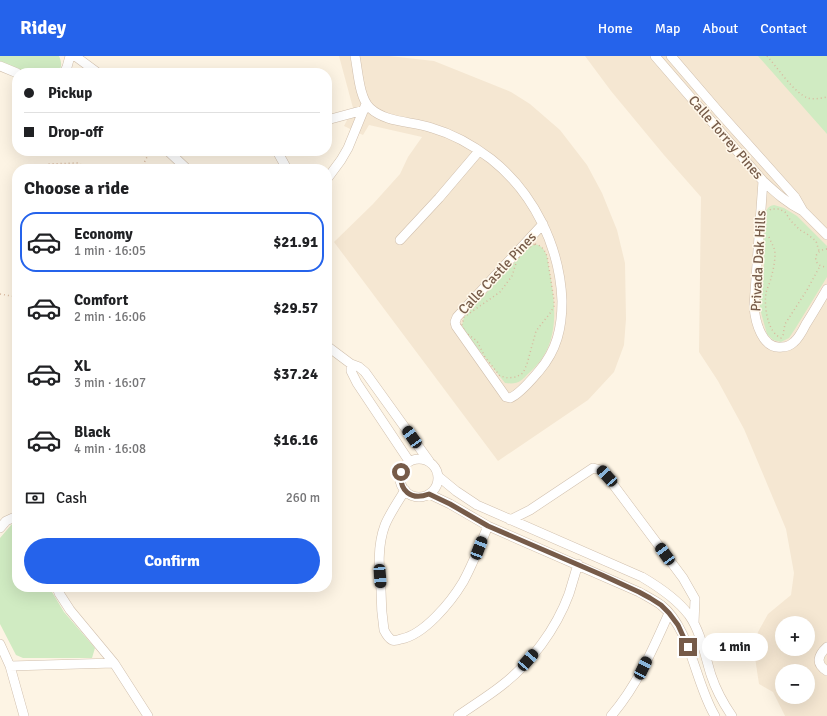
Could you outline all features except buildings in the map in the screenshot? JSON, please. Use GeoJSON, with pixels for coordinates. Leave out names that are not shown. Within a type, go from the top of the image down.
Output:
{"type":"FeatureCollection","features":[{"type":"Feature","properties":{"kind":"street"},"geometry":{"type":"LineString","coordinates":[[66,68],[70,56]]}},
{"type":"Feature","properties":{"kind":"street"},"geometry":{"type":"LineString","coordinates":[[75,56],[91,68]]}},
{"type":"Feature","properties":{"kind":"street"},"geometry":{"type":"LineString","coordinates":[[332,172],[341,160],[365,107],[355,56]]}},
{"type":"Feature","properties":{"kind":"street","name":"Calle Torrey Pines"},"geometry":{"type":"LineString","coordinates":[[655,56],[763,181],[784,200],[803,210]]}},
{"type":"Feature","properties":{"kind":"street","name":"Calle Torrey Pines"},"geometry":{"type":"LineString","coordinates":[[671,56],[794,197],[803,210],[827,235]]}},
{"type":"Feature","properties":{"kind":"street"},"geometry":{"type":"LineString","coordinates":[[0,66],[12,71]]}},
{"type":"Feature","properties":{"kind":"street"},"geometry":{"type":"LineString","coordinates":[[332,118],[365,107]]}},
{"type":"Feature","properties":{"kind":"street","name":"Calle Castle Pines"},"geometry":{"type":"LineString","coordinates":[[365,107],[386,117],[434,128],[457,138],[479,151],[506,172],[517,184],[543,224],[554,252],[560,278],[562,312],[561,327],[552,352],[542,368],[510,398],[506,397],[456,326],[455,322],[456,319],[543,224]]}},
{"type":"Feature","properties":{"kind":"street"},"geometry":{"type":"LineString","coordinates":[[400,240],[479,151]]}},
{"type":"Feature","properties":{"kind":"street"},"geometry":{"type":"LineString","coordinates":[[173,156],[182,164]]}},
{"type":"Feature","properties":{"kind":"street","name":"Privada Dak Hills"},"geometry":{"type":"LineString","coordinates":[[763,181],[754,316],[757,326],[767,342],[774,347],[781,348],[794,342],[800,336],[827,289]]}},
{"type":"Feature","properties":{"kind":"street"},"geometry":{"type":"LineString","coordinates":[[332,350],[365,372],[429,461],[434,465],[439,477],[438,484],[429,494],[416,497],[405,490],[400,478],[401,472],[409,461],[416,459],[429,461]]}},
{"type":"Feature","properties":{"kind":"street"},"geometry":{"type":"LineString","coordinates":[[351,364],[351,371],[357,383],[409,461]]}},
{"type":"Feature","properties":{"kind":"street"},"geometry":{"type":"LineString","coordinates":[[510,520],[530,510],[593,468],[601,470],[683,578],[695,599],[694,623]]}},
{"type":"Feature","properties":{"kind":"street"},"geometry":{"type":"LineString","coordinates":[[439,477],[477,505],[642,577],[669,595],[683,608],[694,623],[717,691],[724,705],[732,716]]}},
{"type":"Feature","properties":{"kind":"street"},"geometry":{"type":"LineString","coordinates":[[405,490],[389,515],[384,527],[379,554],[384,630],[387,636],[392,640],[407,638],[416,633],[426,626],[443,609],[462,583],[488,526]]}},
{"type":"Feature","properties":{"kind":"street"},"geometry":{"type":"LineString","coordinates":[[429,494],[450,504],[488,526],[578,564],[639,592],[661,605],[678,625],[683,635],[703,691],[715,716]]}},
{"type":"Feature","properties":{"kind":"street"},"geometry":{"type":"LineString","coordinates":[[0,528],[6,521],[12,518]]}},
{"type":"Feature","properties":{"kind":"street"},"geometry":{"type":"LineString","coordinates":[[458,716],[502,686],[536,651],[550,632],[561,612],[569,594],[578,564]]}},
{"type":"Feature","properties":{"kind":"street"},"geometry":{"type":"LineString","coordinates":[[59,592],[70,610],[114,663],[148,716]]}},
{"type":"Feature","properties":{"kind":"street"},"geometry":{"type":"LineString","coordinates":[[611,716],[628,693],[643,668],[669,613]]}},
{"type":"Feature","properties":{"kind":"street"},"geometry":{"type":"LineString","coordinates":[[0,644],[10,666],[24,716]]}},
{"type":"Feature","properties":{"kind":"street"},"geometry":{"type":"LineString","coordinates":[[827,647],[819,656],[819,663],[822,668],[827,671]]}},
{"type":"Feature","properties":{"kind":"street"},"geometry":{"type":"LineString","coordinates":[[10,666],[114,663]]}},
{"type":"Feature","properties":{"kind":"path"},"geometry":{"type":"LineString","coordinates":[[767,56],[793,87],[803,96],[816,99],[827,97]]}},
{"type":"Feature","properties":{"kind":"path"},"geometry":{"type":"LineString","coordinates":[[47,164],[80,164]]}},
{"type":"Feature","properties":{"kind":"path"},"geometry":{"type":"LineString","coordinates":[[768,213],[771,208],[785,212],[800,230],[816,241],[819,251]]}},
{"type":"Feature","properties":{"kind":"path"},"geometry":{"type":"LineString","coordinates":[[768,233],[769,239],[775,249],[775,256],[771,278],[766,293],[765,307],[768,320],[776,336],[781,338],[783,335],[785,324],[807,290],[820,266]]}},
{"type":"Feature","properties":{"kind":"path"},"geometry":{"type":"LineString","coordinates":[[535,244],[544,249],[548,263],[554,306],[536,331],[527,364],[522,373],[516,377],[508,378],[500,376],[485,357],[477,341],[465,332],[462,325],[464,317],[500,292],[512,276],[517,260],[528,248],[535,244]]}},
{"type":"Feature","properties":{"kind":"path"},"geometry":{"type":"LineString","coordinates":[[827,249],[819,251],[816,256],[818,264],[822,267],[827,267]]}},
{"type":"Feature","properties":{"kind":"path"},"geometry":{"type":"LineString","coordinates":[[0,294],[12,296]]}},
{"type":"Feature","properties":{"kind":"shaded area"},"geometry":{"type":"Polygon","coordinates":[[[339,56],[389,56],[434,61],[511,92],[530,104],[560,130],[587,165],[602,193],[617,230],[625,263],[626,319],[624,345],[614,372],[588,400],[498,461],[334,242],[373,204],[400,174],[408,157],[422,137],[369,125],[363,135],[344,126],[353,108],[339,56]]]}},
{"type":"Feature","properties":{"kind":"shaded area"},"geometry":{"type":"Polygon","coordinates":[[[585,56],[827,56],[827,716],[785,716],[779,704],[815,704],[815,664],[775,664],[775,696],[773,692],[759,684],[754,651],[758,632],[768,614],[791,595],[794,573],[786,529],[744,429],[718,381],[699,352],[701,197],[611,91],[585,56]]]}},
{"type":"Feature","properties":{"kind":"green space"},"geometry":{"type":"Polygon","coordinates":[[[0,56],[59,56],[61,67],[12,68],[0,64],[0,56]]]}},
{"type":"Feature","properties":{"kind":"green space"},"geometry":{"type":"Polygon","coordinates":[[[758,56],[827,56],[827,134],[758,56]]]}},
{"type":"Feature","properties":{"kind":"green space"},"geometry":{"type":"Polygon","coordinates":[[[774,205],[784,208],[797,216],[827,246],[827,277],[789,338],[781,342],[773,340],[767,334],[760,309],[764,265],[764,216],[770,206],[774,205]]]}},
{"type":"Feature","properties":{"kind":"green space"},"geometry":{"type":"Polygon","coordinates":[[[535,244],[545,251],[547,256],[554,303],[552,333],[548,347],[540,361],[529,373],[519,382],[505,383],[465,332],[462,325],[464,317],[528,248],[535,244]]]}},
{"type":"Feature","properties":{"kind":"green space"},"geometry":{"type":"Polygon","coordinates":[[[12,524],[12,592],[52,592],[64,612],[95,648],[92,658],[23,658],[16,655],[0,624],[0,538],[12,524]]]}},
{"type":"Feature","properties":{"kind":"route"},"geometry":{"type":"LineString","coordinates":[[401,472],[400,478],[402,485],[410,494],[416,497],[429,494],[450,504],[488,526],[602,575],[650,598],[661,605],[669,613],[678,625],[688,647]]}}]}
